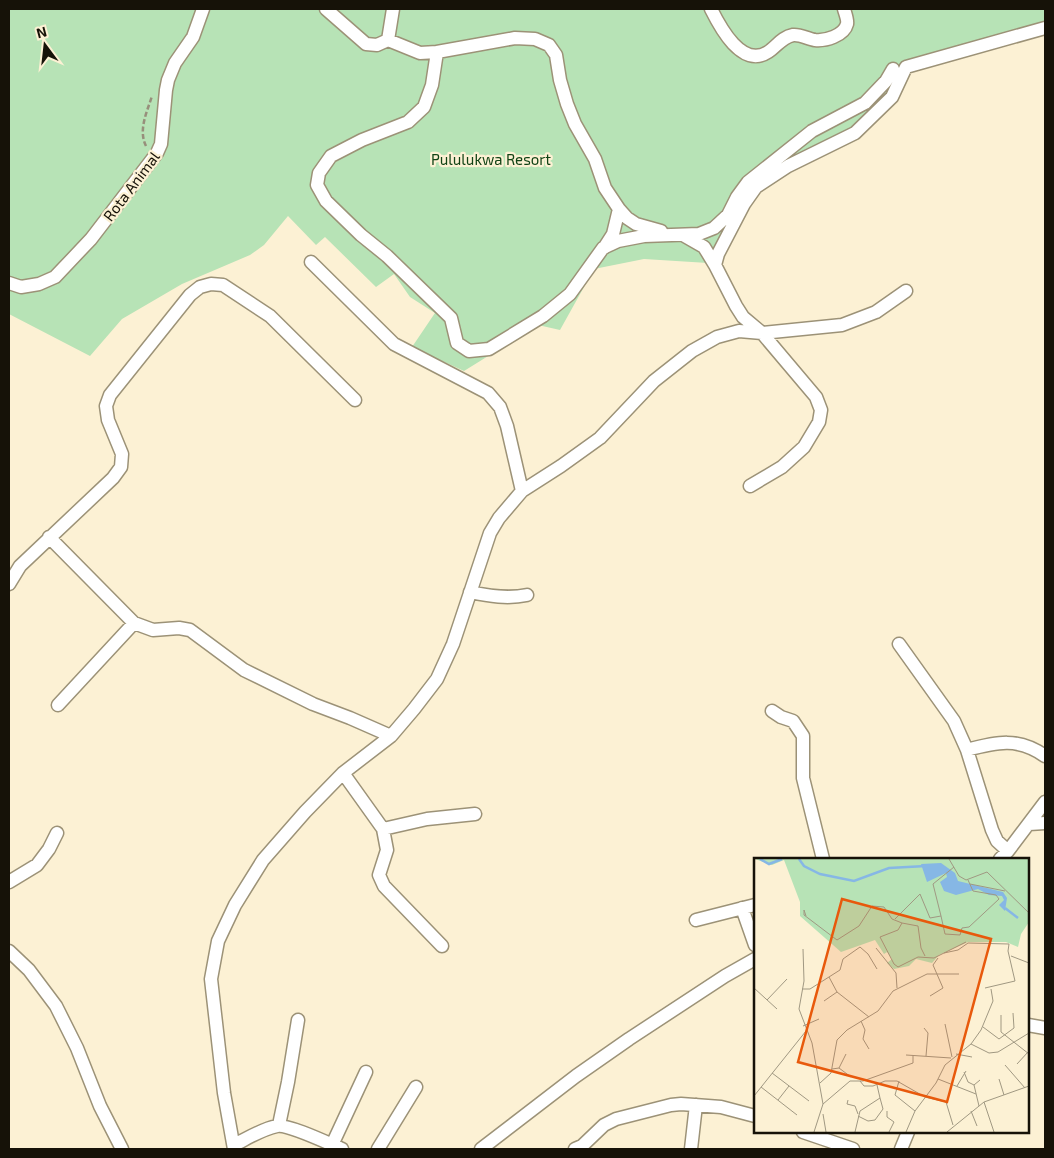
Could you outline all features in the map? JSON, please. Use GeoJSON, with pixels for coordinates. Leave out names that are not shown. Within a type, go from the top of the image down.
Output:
{"type":"FeatureCollection","features":[{"type":"Feature","properties":{"kind":"street","name":"Rota Animal"},"geometry":{"type":"LineString","coordinates":[[9,283],[21,287],[39,284],[55,277],[91,239],[157,152],[162,137],[168,80],[175,63],[193,37],[203,9]]}},
{"type":"Feature","properties":{"kind":"street"},"geometry":{"type":"LineString","coordinates":[[326,9],[366,44],[377,46],[388,40]]}},
{"type":"Feature","properties":{"kind":"street"},"geometry":{"type":"LineString","coordinates":[[388,40],[393,9]]}},
{"type":"Feature","properties":{"kind":"street"},"geometry":{"type":"LineString","coordinates":[[711,9],[731,42],[742,52],[753,55],[766,54],[784,38],[794,35],[816,40],[830,38],[842,32],[847,24],[844,9]]}},
{"type":"Feature","properties":{"kind":"street"},"geometry":{"type":"LineString","coordinates":[[715,265],[718,254],[744,204],[756,187],[788,166],[854,133],[892,97],[906,67],[1045,28]]}},
{"type":"Feature","properties":{"kind":"street"},"geometry":{"type":"LineString","coordinates":[[388,40],[420,53],[437,52],[515,38],[535,39],[549,45],[556,55],[560,80],[575,124],[596,159],[605,188],[619,209],[636,224],[658,231],[680,234],[704,247],[743,317],[762,333],[816,397],[821,410],[819,422],[804,447],[782,467],[750,486]]}},
{"type":"Feature","properties":{"kind":"street"},"geometry":{"type":"LineString","coordinates":[[437,52],[432,85],[424,107],[408,122],[362,140],[331,156],[319,173],[317,185],[326,201],[361,235],[387,256],[451,318],[458,343],[469,351],[489,350],[543,316],[570,294],[613,234],[619,209]]}},
{"type":"Feature","properties":{"kind":"street"},"geometry":{"type":"LineString","coordinates":[[603,248],[618,241],[644,236],[699,234],[714,228],[728,215],[737,197],[748,182],[812,131],[865,103],[886,82],[893,69]]}},
{"type":"Feature","properties":{"kind":"street"},"geometry":{"type":"LineString","coordinates":[[311,262],[394,344],[488,393],[500,407],[507,426],[522,491]]}},
{"type":"Feature","properties":{"kind":"street"},"geometry":{"type":"LineString","coordinates":[[9,584],[20,566],[113,478],[121,467],[122,454],[108,420],[106,406],[110,395],[190,294],[200,287],[211,284],[223,285],[270,316],[355,400]]}},
{"type":"Feature","properties":{"kind":"street"},"geometry":{"type":"LineString","coordinates":[[366,1072],[337,1147],[294,1129],[279,1125],[260,1132],[234,1147],[224,1093],[211,980],[218,941],[235,905],[263,860],[305,812],[344,773],[391,736],[414,710],[437,679],[453,644],[490,533],[499,518],[522,491],[562,466],[600,438],[654,381],[692,351],[717,337],[739,332],[762,333],[842,324],[876,312],[906,291]]}},
{"type":"Feature","properties":{"kind":"street"},"geometry":{"type":"LineString","coordinates":[[49,538],[134,623],[153,630],[179,628],[190,630],[244,670],[313,704],[391,736]]}},
{"type":"Feature","properties":{"kind":"street"},"geometry":{"type":"LineString","coordinates":[[470,592],[516,598],[527,595]]}},
{"type":"Feature","properties":{"kind":"street"},"geometry":{"type":"LineString","coordinates":[[58,705],[134,623]]}},
{"type":"Feature","properties":{"kind":"street"},"geometry":{"type":"LineString","coordinates":[[900,644],[954,721],[967,750],[992,830],[1004,855],[1045,802]]}},
{"type":"Feature","properties":{"kind":"street"},"geometry":{"type":"LineString","coordinates":[[772,711],[781,717],[793,721],[803,736],[803,778],[823,858]]}},
{"type":"Feature","properties":{"kind":"street"},"geometry":{"type":"LineString","coordinates":[[967,750],[989,744],[1007,742],[1024,745],[1045,756]]}},
{"type":"Feature","properties":{"kind":"street"},"geometry":{"type":"LineString","coordinates":[[344,773],[382,829],[388,850],[379,875],[384,886],[442,946]]}},
{"type":"Feature","properties":{"kind":"street"},"geometry":{"type":"LineString","coordinates":[[382,829],[427,819],[474,814]]}},
{"type":"Feature","properties":{"kind":"street"},"geometry":{"type":"LineString","coordinates":[[1029,824],[1045,823]]}},
{"type":"Feature","properties":{"kind":"street"},"geometry":{"type":"LineString","coordinates":[[9,882],[37,865],[49,849],[56,833]]}},
{"type":"Feature","properties":{"kind":"street"},"geometry":{"type":"LineString","coordinates":[[696,920],[754,905]]}},
{"type":"Feature","properties":{"kind":"street"},"geometry":{"type":"LineString","coordinates":[[742,908],[754,941]]}},
{"type":"Feature","properties":{"kind":"street"},"geometry":{"type":"LineString","coordinates":[[9,951],[29,970],[56,1006],[77,1048],[100,1106],[122,1149]]}},
{"type":"Feature","properties":{"kind":"street"},"geometry":{"type":"LineString","coordinates":[[481,1149],[576,1076],[629,1039],[725,976],[754,960]]}},
{"type":"Feature","properties":{"kind":"street"},"geometry":{"type":"LineString","coordinates":[[279,1125],[298,1020]]}},
{"type":"Feature","properties":{"kind":"street"},"geometry":{"type":"LineString","coordinates":[[1029,1025],[1045,1028]]}},
{"type":"Feature","properties":{"kind":"street"},"geometry":{"type":"LineString","coordinates":[[378,1149],[416,1087]]}},
{"type":"Feature","properties":{"kind":"street"},"geometry":{"type":"LineString","coordinates":[[575,1149],[582,1146],[604,1125],[616,1119],[671,1105],[696,1105],[730,1109],[754,1116]]}},
{"type":"Feature","properties":{"kind":"street"},"geometry":{"type":"LineString","coordinates":[[691,1149],[696,1105]]}},
{"type":"Feature","properties":{"kind":"street"},"geometry":{"type":"LineString","coordinates":[[806,1133],[853,1149]]}},
{"type":"Feature","properties":{"kind":"street"},"geometry":{"type":"LineString","coordinates":[[901,1149],[908,1133]]}},
{"type":"Feature","properties":{"kind":"green space","name":"Pululukwa Resort"},"geometry":{"type":"Polygon","coordinates":[[[9,9],[1045,9],[1045,23],[903,65],[887,96],[851,128],[777,167],[708,263],[644,259],[594,269],[560,330],[538,325],[464,371],[412,347],[435,313],[410,297],[394,274],[376,287],[325,237],[316,245],[288,216],[264,245],[250,255],[182,284],[122,319],[90,356],[9,314],[9,9]]]}}]}
